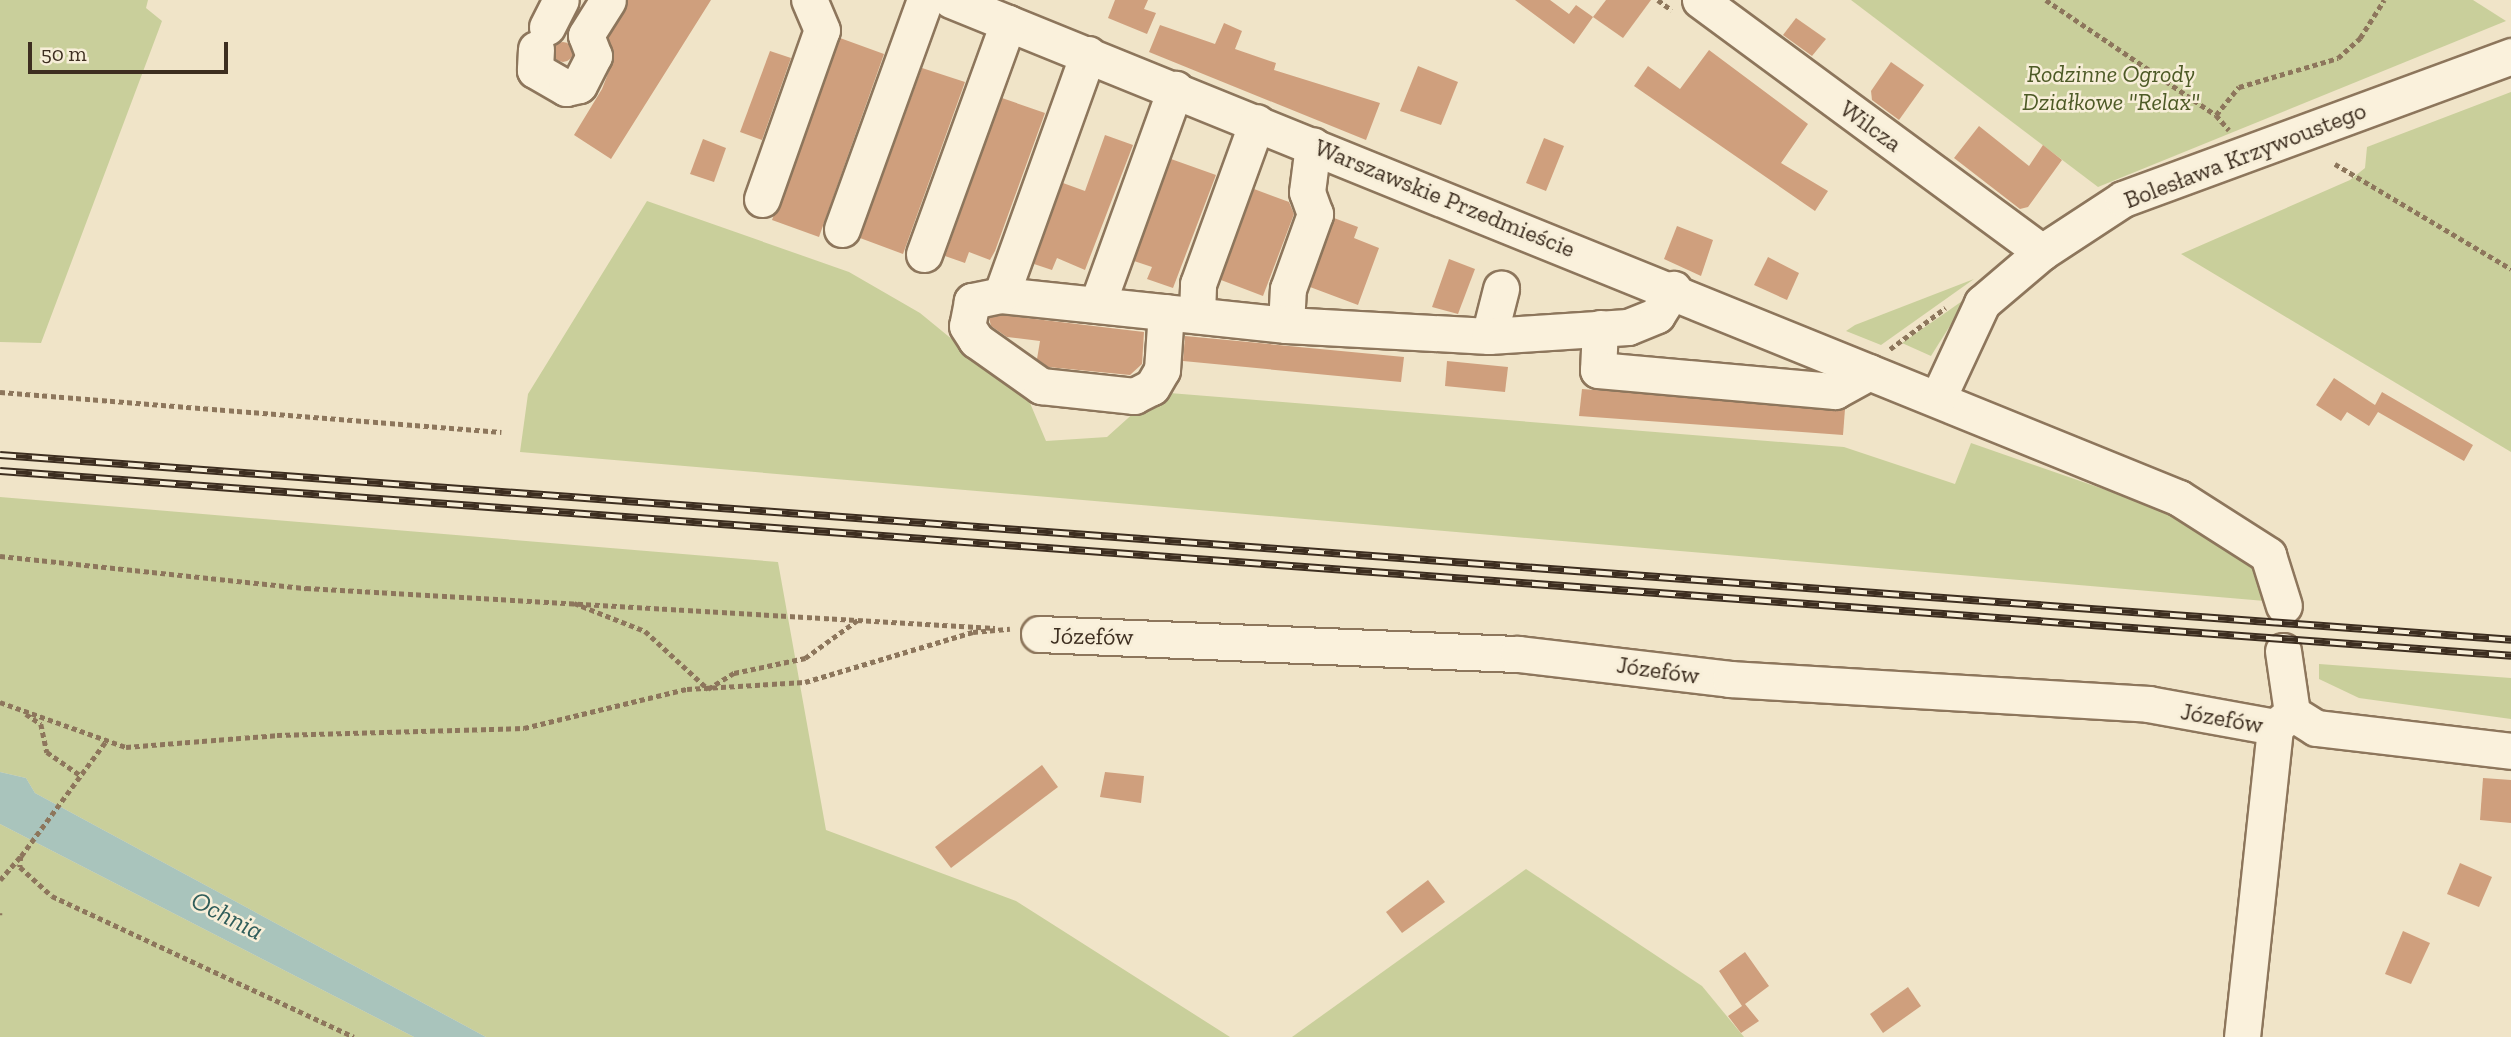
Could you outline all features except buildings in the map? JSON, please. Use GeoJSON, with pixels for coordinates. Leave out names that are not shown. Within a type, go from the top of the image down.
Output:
{"type":"FeatureCollection","features":[{"type":"Feature","properties":{"kind":"street"},"geometry":{"type":"LineString","coordinates":[[548,26],[535,69],[566,88],[579,85],[594,56],[586,35],[608,0]]}},
{"type":"Feature","properties":{"kind":"street"},"geometry":{"type":"LineString","coordinates":[[762,199],[822,30],[809,0]]}},
{"type":"Feature","properties":{"kind":"street"},"geometry":{"type":"LineString","coordinates":[[842,229],[925,0]]}},
{"type":"Feature","properties":{"kind":"street","name":"Warszawskie Przedmieście"},"geometry":{"type":"LineString","coordinates":[[951,0],[998,13],[1087,54],[1938,398]]}},
{"type":"Feature","properties":{"kind":"street","name":"Wilcza"},"geometry":{"type":"LineString","coordinates":[[1700,0],[2042,252]]}},
{"type":"Feature","properties":{"kind":"street"},"geometry":{"type":"LineString","coordinates":[[924,254],[998,13]]}},
{"type":"Feature","properties":{"kind":"street"},"geometry":{"type":"LineString","coordinates":[[1001,295],[1087,54]]}},
{"type":"Feature","properties":{"kind":"street","name":"Bolesława Krzywoustego"},"geometry":{"type":"LineString","coordinates":[[1938,398],[1982,303],[2042,252],[2123,200],[2511,56]]}},
{"type":"Feature","properties":{"kind":"street"},"geometry":{"type":"LineString","coordinates":[[1097,305],[1175,89]]}},
{"type":"Feature","properties":{"kind":"street"},"geometry":{"type":"LineString","coordinates":[[1257,122],[1198,284],[1182,314],[1162,370],[1152,387],[1134,396],[1041,386],[976,340],[967,326],[972,300],[1001,295],[1182,314],[1286,324],[1489,336],[1628,327],[1657,315],[1672,289]]}},
{"type":"Feature","properties":{"kind":"street"},"geometry":{"type":"LineString","coordinates":[[1286,324],[1288,289],[1315,214],[1307,192],[1313,145]]}},
{"type":"Feature","properties":{"kind":"street"},"geometry":{"type":"LineString","coordinates":[[1489,336],[1501,289]]}},
{"type":"Feature","properties":{"kind":"street"},"geometry":{"type":"LineString","coordinates":[[1600,328],[1598,370],[1835,391],[1869,372]]}},
{"type":"Feature","properties":{"kind":"street"},"geometry":{"type":"LineString","coordinates":[[1938,398],[2210,513],[2267,555],[2284,606]]}},
{"type":"Feature","properties":{"kind":"street","name":"Józefów"},"geometry":{"type":"LineString","coordinates":[[1022,632],[1518,654],[1730,679],[2148,704],[2284,720],[2316,729],[2511,751]]}},
{"type":"Feature","properties":{"kind":"street","name":"Józefów"},"geometry":{"type":"LineString","coordinates":[[2283,651],[2284,720]]}},
{"type":"Feature","properties":{"kind":"street"},"geometry":{"type":"LineString","coordinates":[[2242,1037],[2284,720]]}},
{"type":"Feature","properties":{"kind":"path"},"geometry":{"type":"LineString","coordinates":[[2046,0],[2216,115],[2238,142]]}},
{"type":"Feature","properties":{"kind":"path"},"geometry":{"type":"LineString","coordinates":[[2216,115],[2239,87],[2338,58],[2360,38],[2384,0]]}},
{"type":"Feature","properties":{"kind":"path"},"geometry":{"type":"LineString","coordinates":[[2335,164],[2511,269]]}},
{"type":"Feature","properties":{"kind":"path"},"geometry":{"type":"LineString","coordinates":[[0,392],[501,432]]}},
{"type":"Feature","properties":{"kind":"path"},"geometry":{"type":"LineString","coordinates":[[0,556],[306,588],[860,618],[1022,632]]}},
{"type":"Feature","properties":{"kind":"path"},"geometry":{"type":"LineString","coordinates":[[568,601],[645,631],[708,689]]}},
{"type":"Feature","properties":{"kind":"path"},"geometry":{"type":"LineString","coordinates":[[708,689],[734,674],[805,657],[860,618]]}},
{"type":"Feature","properties":{"kind":"path"},"geometry":{"type":"LineString","coordinates":[[0,702],[126,747],[277,735],[524,728],[640,697],[805,682],[973,632],[1022,632]]}},
{"type":"Feature","properties":{"kind":"path"},"geometry":{"type":"LineString","coordinates":[[20,709],[41,724],[47,752],[80,775]]}},
{"type":"Feature","properties":{"kind":"path"},"geometry":{"type":"LineString","coordinates":[[1,880],[106,740]]}},
{"type":"Feature","properties":{"kind":"path"},"geometry":{"type":"LineString","coordinates":[[21,856],[20,867],[52,896],[354,1037]]}},
{"type":"Feature","properties":{"kind":"green space"},"geometry":{"type":"Polygon","coordinates":[[[0,0],[148,0],[146,8],[162,21],[41,343],[0,342],[0,0]]]}},
{"type":"Feature","properties":{"kind":"green space","name":"Rodzinne Ogrody Działkowe \"Relax\""},"geometry":{"type":"Polygon","coordinates":[[[1851,0],[2473,0],[2506,21],[2098,187],[1851,0]]]}},
{"type":"Feature","properties":{"kind":"green space"},"geometry":{"type":"Polygon","coordinates":[[[2511,92],[2511,452],[2181,254],[2350,180],[2365,168],[2367,147],[2511,92]]]}},
{"type":"Feature","properties":{"kind":"green space"},"geometry":{"type":"Polygon","coordinates":[[[647,201],[849,272],[920,313],[1030,403],[1046,441],[1107,437],[1157,392],[1844,447],[1955,484],[1971,443],[2181,516],[2261,571],[2265,601],[520,452],[528,394],[647,201]]]}},
{"type":"Feature","properties":{"kind":"green space"},"geometry":{"type":"Polygon","coordinates":[[[1974,279],[1881,345],[1846,331],[1855,325],[1974,279]]]}},
{"type":"Feature","properties":{"kind":"green space"},"geometry":{"type":"Polygon","coordinates":[[[1968,297],[1931,356],[1902,343],[1968,297]]]}},
{"type":"Feature","properties":{"kind":"green space"},"geometry":{"type":"Polygon","coordinates":[[[0,497],[778,562],[826,830],[1016,901],[1230,1037],[486,1037],[35,793],[26,778],[0,772],[0,497]]]}},
{"type":"Feature","properties":{"kind":"green space"},"geometry":{"type":"Polygon","coordinates":[[[2319,664],[2511,678],[2511,719],[2359,698],[2319,679],[2319,664]]]}},
{"type":"Feature","properties":{"kind":"green space"},"geometry":{"type":"Polygon","coordinates":[[[0,824],[414,1037],[0,1037],[0,824]]]}},
{"type":"Feature","properties":{"kind":"green space"},"geometry":{"type":"Polygon","coordinates":[[[1526,869],[1702,986],[1744,1037],[1292,1037],[1526,869]]]}},
{"type":"Feature","properties":{"kind":"water","name":"Ochnia"},"geometry":{"type":"Polygon","coordinates":[[[0,772],[26,778],[35,793],[486,1037],[414,1037],[0,824],[0,772]]]}},
{"type":"Feature","properties":{"kind":"railway"},"geometry":{"type":"LineString","coordinates":[[0,455],[2511,640]]}},
{"type":"Feature","properties":{"kind":"railway"},"geometry":{"type":"LineString","coordinates":[[0,471],[2511,656]]}}]}
